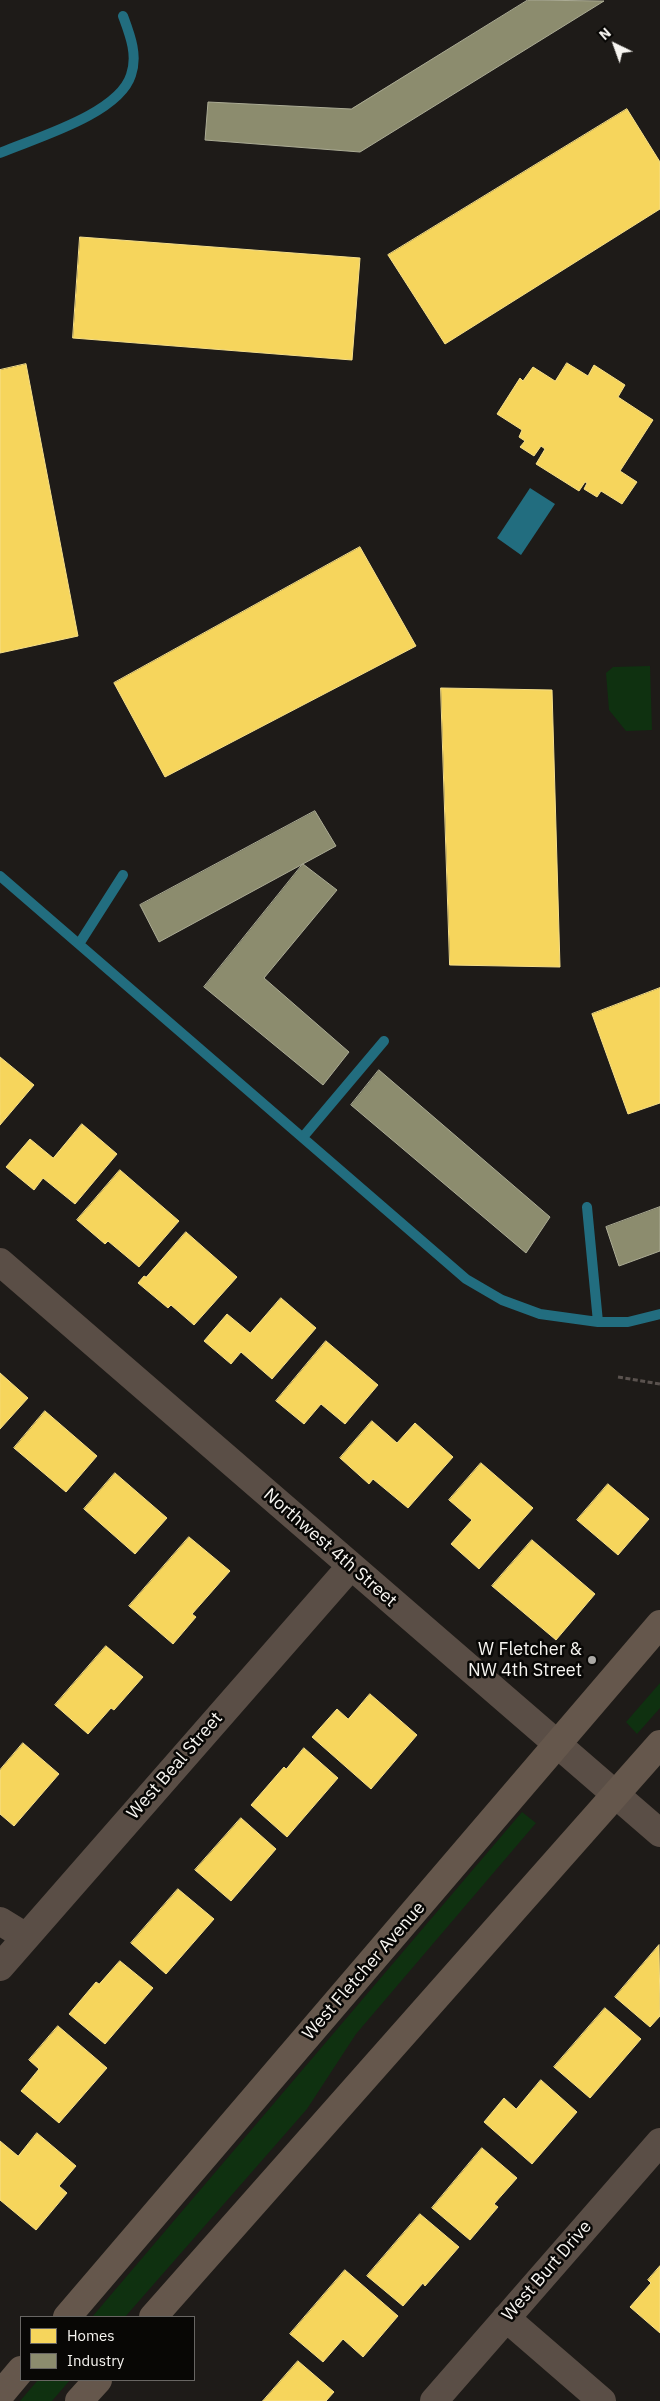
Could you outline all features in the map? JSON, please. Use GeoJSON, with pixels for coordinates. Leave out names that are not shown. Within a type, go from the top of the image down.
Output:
{"type":"FeatureCollection","features":[{"type":"Feature","properties":{"kind":"main road","name":"West Fletcher Avenue"},"geometry":{"type":"LineString","coordinates":[[68,2316],[660,1624]]}},
{"type":"Feature","properties":{"kind":"main road"},"geometry":{"type":"LineString","coordinates":[[154,2316],[660,1744]]}},
{"type":"Feature","properties":{"kind":"main road"},"geometry":{"type":"LineString","coordinates":[[0,2395],[20,2371]]}},
{"type":"Feature","properties":{"kind":"main road"},"geometry":{"type":"LineString","coordinates":[[79,2401],[97,2381]]}},
{"type":"Feature","properties":{"kind":"street","name":"Northwest 4th Street"},"geometry":{"type":"LineString","coordinates":[[0,1262],[660,1833]]}},
{"type":"Feature","properties":{"kind":"street","name":"West Beal Street"},"geometry":{"type":"LineString","coordinates":[[0,1967],[351,1566]]}},
{"type":"Feature","properties":{"kind":"street"},"geometry":{"type":"LineString","coordinates":[[0,1921],[26,1937]]}},
{"type":"Feature","properties":{"kind":"street","name":"West Burt Drive"},"geometry":{"type":"LineString","coordinates":[[434,2401],[660,2142]]}},
{"type":"Feature","properties":{"kind":"street"},"geometry":{"type":"LineString","coordinates":[[506,2318],[602,2401]]}},
{"type":"Feature","properties":{"kind":"path"},"geometry":{"type":"LineString","coordinates":[[618,1377],[660,1384]]}},
{"type":"Feature","properties":{"kind":"green space"},"geometry":{"type":"Polygon","coordinates":[[[650,666],[652,730],[626,731],[609,710],[606,673],[613,667],[650,666]]]}},
{"type":"Feature","properties":{"kind":"green space"},"geometry":{"type":"Polygon","coordinates":[[[660,1683],[660,1708],[637,1734],[626,1722],[660,1683]]]}},
{"type":"Feature","properties":{"kind":"green space"},"geometry":{"type":"Polygon","coordinates":[[[522,1812],[536,1823],[356,2034],[307,2109],[126,2316],[93,2316],[522,1812]]]}},
{"type":"Feature","properties":{"kind":"green space"},"geometry":{"type":"Polygon","coordinates":[[[37,2381],[69,2381],[52,2401],[20,2401],[37,2381]]]}},
{"type":"Feature","properties":{"kind":"water"},"geometry":{"type":"Polygon","coordinates":[[[530,488],[555,504],[521,555],[497,538],[530,488]]]}},
{"type":"Feature","properties":{"kind":"building: Homes"},"geometry":{"type":"Polygon","coordinates":[[[627,109],[660,162],[660,209],[445,344],[388,255],[627,109]]]}},
{"type":"Feature","properties":{"kind":"building: Homes"},"geometry":{"type":"Polygon","coordinates":[[[80,237],[360,258],[352,360],[73,338],[80,237]]]}},
{"type":"Feature","properties":{"kind":"building: Homes"},"geometry":{"type":"Polygon","coordinates":[[[567,363],[588,376],[594,365],[625,385],[618,397],[653,420],[620,471],[637,482],[622,504],[601,491],[597,497],[584,489],[587,483],[585,482],[579,491],[536,464],[545,449],[541,446],[534,456],[520,447],[525,441],[519,437],[522,430],[497,414],[520,378],[523,381],[533,367],[555,381],[567,363]]]}},
{"type":"Feature","properties":{"kind":"building: Homes"},"geometry":{"type":"Polygon","coordinates":[[[26,364],[78,636],[0,653],[0,370],[26,364]]]}},
{"type":"Feature","properties":{"kind":"building: Homes"},"geometry":{"type":"Polygon","coordinates":[[[360,547],[416,646],[165,777],[114,683],[360,547]]]}},
{"type":"Feature","properties":{"kind":"building: Homes"},"geometry":{"type":"Polygon","coordinates":[[[441,688],[552,690],[560,967],[450,965],[441,688]]]}},
{"type":"Feature","properties":{"kind":"building: Homes"},"geometry":{"type":"Polygon","coordinates":[[[660,988],[660,1103],[628,1114],[592,1014],[660,988]]]}},
{"type":"Feature","properties":{"kind":"building: Homes"},"geometry":{"type":"Polygon","coordinates":[[[0,1057],[34,1085],[0,1125],[0,1057]]]}},
{"type":"Feature","properties":{"kind":"building: Homes"},"geometry":{"type":"Polygon","coordinates":[[[82,1124],[117,1154],[75,1204],[43,1178],[34,1190],[6,1167],[30,1139],[53,1158],[82,1124]]]}},
{"type":"Feature","properties":{"kind":"building: Homes"},"geometry":{"type":"Polygon","coordinates":[[[120,1170],[179,1221],[139,1267],[108,1241],[105,1244],[77,1220],[120,1170]]]}},
{"type":"Feature","properties":{"kind":"building: Homes"},"geometry":{"type":"Polygon","coordinates":[[[186,1232],[237,1277],[194,1325],[171,1305],[168,1308],[138,1283],[144,1276],[146,1277],[186,1232]]]}},
{"type":"Feature","properties":{"kind":"building: Homes"},"geometry":{"type":"Polygon","coordinates":[[[281,1298],[316,1328],[272,1379],[241,1352],[231,1364],[204,1341],[227,1314],[250,1333],[281,1298]]]}},
{"type":"Feature","properties":{"kind":"building: Homes"},"geometry":{"type":"Polygon","coordinates":[[[326,1341],[378,1385],[345,1424],[321,1404],[304,1424],[276,1401],[326,1341]]]}},
{"type":"Feature","properties":{"kind":"building: Homes"},"geometry":{"type":"Polygon","coordinates":[[[0,1373],[28,1398],[0,1429],[0,1373]]]}},
{"type":"Feature","properties":{"kind":"building: Homes"},"geometry":{"type":"Polygon","coordinates":[[[45,1411],[97,1456],[66,1492],[14,1448],[45,1411]]]}},
{"type":"Feature","properties":{"kind":"building: Homes"},"geometry":{"type":"Polygon","coordinates":[[[372,1421],[397,1443],[415,1423],[453,1457],[408,1508],[373,1479],[369,1484],[340,1458],[372,1421]]]}},
{"type":"Feature","properties":{"kind":"building: Homes"},"geometry":{"type":"Polygon","coordinates":[[[481,1463],[533,1508],[479,1569],[451,1544],[472,1520],[449,1500],[481,1463]]]}},
{"type":"Feature","properties":{"kind":"building: Homes"},"geometry":{"type":"Polygon","coordinates":[[[115,1473],[167,1518],[135,1554],[84,1509],[115,1473]]]}},
{"type":"Feature","properties":{"kind":"building: Homes"},"geometry":{"type":"Polygon","coordinates":[[[608,1484],[649,1519],[618,1555],[577,1520],[608,1484]]]}},
{"type":"Feature","properties":{"kind":"building: Homes"},"geometry":{"type":"Polygon","coordinates":[[[189,1537],[230,1571],[192,1614],[196,1617],[173,1644],[129,1606],[189,1537]]]}},
{"type":"Feature","properties":{"kind":"building: Homes"},"geometry":{"type":"Polygon","coordinates":[[[532,1540],[595,1594],[556,1640],[492,1586],[532,1540]]]}},
{"type":"Feature","properties":{"kind":"building: Homes"},"geometry":{"type":"Polygon","coordinates":[[[106,1646],[143,1677],[114,1710],[111,1708],[88,1734],[55,1705],[106,1646]]]}},
{"type":"Feature","properties":{"kind":"building: Homes"},"geometry":{"type":"Polygon","coordinates":[[[370,1694],[417,1735],[371,1789],[312,1737],[337,1709],[348,1719],[370,1694]]]}},
{"type":"Feature","properties":{"kind":"building: Homes"},"geometry":{"type":"Polygon","coordinates":[[[23,1743],[59,1774],[14,1826],[0,1814],[0,1770],[23,1743]]]}},
{"type":"Feature","properties":{"kind":"building: Homes"},"geometry":{"type":"Polygon","coordinates":[[[304,1748],[338,1778],[287,1837],[251,1805],[284,1767],[286,1769],[304,1748]]]}},
{"type":"Feature","properties":{"kind":"building: Homes"},"geometry":{"type":"Polygon","coordinates":[[[241,1818],[276,1849],[231,1901],[195,1870],[241,1818]]]}},
{"type":"Feature","properties":{"kind":"building: Homes"},"geometry":{"type":"Polygon","coordinates":[[[178,1889],[214,1919],[166,1974],[131,1943],[178,1889]]]}},
{"type":"Feature","properties":{"kind":"building: Homes"},"geometry":{"type":"Polygon","coordinates":[[[659,1945],[660,2016],[650,2027],[615,1997],[659,1945]]]}},
{"type":"Feature","properties":{"kind":"building: Homes"},"geometry":{"type":"Polygon","coordinates":[[[120,1961],[153,1988],[105,2044],[69,2014],[96,1982],[99,1984],[120,1961]]]}},
{"type":"Feature","properties":{"kind":"building: Homes"},"geometry":{"type":"Polygon","coordinates":[[[605,2008],[641,2039],[590,2098],[554,2067],[605,2008]]]}},
{"type":"Feature","properties":{"kind":"building: Homes"},"geometry":{"type":"Polygon","coordinates":[[[58,2026],[107,2068],[59,2123],[21,2091],[39,2069],[29,2060],[58,2026]]]}},
{"type":"Feature","properties":{"kind":"building: Homes"},"geometry":{"type":"Polygon","coordinates":[[[541,2080],[577,2112],[532,2164],[484,2122],[504,2098],[516,2109],[541,2080]]]}},
{"type":"Feature","properties":{"kind":"building: Homes"},"geometry":{"type":"Polygon","coordinates":[[[37,2133],[76,2166],[59,2186],[67,2193],[36,2230],[0,2200],[0,2141],[18,2156],[37,2133]]]}},
{"type":"Feature","properties":{"kind":"building: Homes"},"geometry":{"type":"Polygon","coordinates":[[[482,2148],[517,2178],[494,2204],[498,2207],[470,2240],[432,2208],[482,2148]]]}},
{"type":"Feature","properties":{"kind":"building: Homes"},"geometry":{"type":"Polygon","coordinates":[[[420,2214],[459,2247],[425,2286],[423,2283],[403,2306],[367,2276],[420,2214]]]}},
{"type":"Feature","properties":{"kind":"building: Homes"},"geometry":{"type":"Polygon","coordinates":[[[660,2266],[660,2333],[630,2307],[651,2283],[648,2280],[660,2266]]]}},
{"type":"Feature","properties":{"kind":"building: Homes"},"geometry":{"type":"Polygon","coordinates":[[[345,2270],[398,2316],[363,2357],[343,2339],[323,2362],[290,2334],[345,2270]]]}},
{"type":"Feature","properties":{"kind":"building: Homes"},"geometry":{"type":"Polygon","coordinates":[[[298,2361],[334,2392],[326,2401],[263,2401],[298,2361]]]}},
{"type":"Feature","properties":{"kind":"building: Industry"},"geometry":{"type":"Polygon","coordinates":[[[528,0],[604,1],[360,152],[205,140],[208,102],[351,109],[528,0]]]}},
{"type":"Feature","properties":{"kind":"building: Industry"},"geometry":{"type":"Polygon","coordinates":[[[315,811],[336,846],[159,942],[140,905],[315,811]]]}},
{"type":"Feature","properties":{"kind":"building: Industry"},"geometry":{"type":"Polygon","coordinates":[[[303,864],[337,890],[264,978],[349,1052],[323,1085],[204,987],[303,864]]]}},
{"type":"Feature","properties":{"kind":"building: Industry"},"geometry":{"type":"Polygon","coordinates":[[[379,1070],[550,1217],[526,1253],[351,1105],[379,1070]]]}},
{"type":"Feature","properties":{"kind":"building: Industry"},"geometry":{"type":"Polygon","coordinates":[[[660,1207],[660,1251],[619,1266],[606,1227],[660,1207]]]}},
{"type":"Feature","properties":{"kind":"waterway"},"geometry":{"type":"LineString","coordinates":[[0,153],[54,132],[94,113],[110,102],[123,89],[131,75],[134,60],[132,45],[123,16]]}},
{"type":"Feature","properties":{"kind":"waterway"},"geometry":{"type":"LineString","coordinates":[[79,944],[123,875]]}},
{"type":"Feature","properties":{"kind":"waterway"},"geometry":{"type":"LineString","coordinates":[[0,876],[466,1279],[502,1300],[540,1314],[598,1322],[628,1322],[660,1314]]}},
{"type":"Feature","properties":{"kind":"waterway"},"geometry":{"type":"LineString","coordinates":[[303,1137],[384,1041]]}},
{"type":"Feature","properties":{"kind":"waterway"},"geometry":{"type":"LineString","coordinates":[[587,1207],[598,1322]]}},
{"type":"Feature","properties":{"kind":"place","name":"W Fletcher & NW 4th Street"},"geometry":{"type":"Point","coordinates":[592,1660]}}]}
